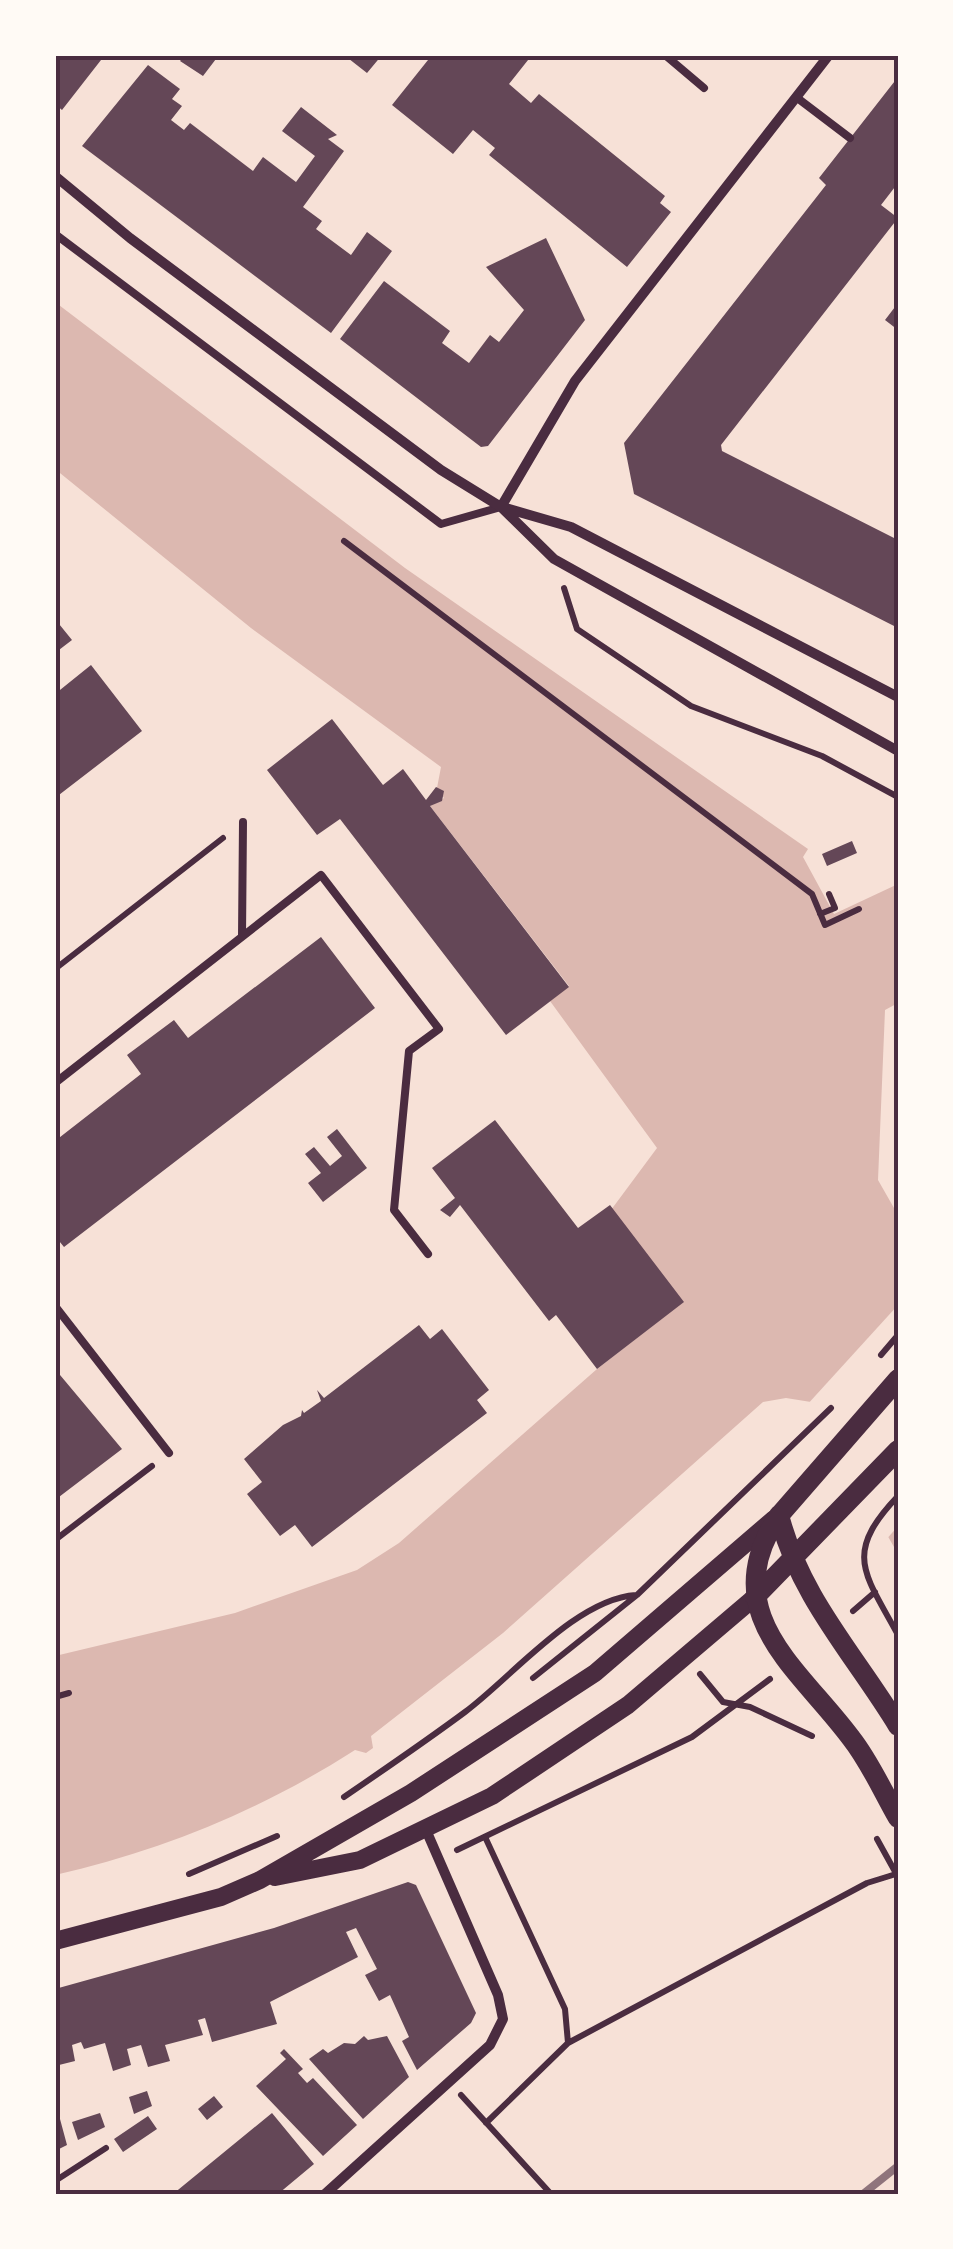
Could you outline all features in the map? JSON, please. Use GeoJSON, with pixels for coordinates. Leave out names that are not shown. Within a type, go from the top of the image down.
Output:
{"type":"FeatureCollection","features":[{"type":"Feature","properties":{"kind":"main road"},"geometry":{"type":"LineString","coordinates":[[898,1380],[780,1515],[758,1556],[755,1597],[778,1652],[854,1741],[898,1818]]}},
{"type":"Feature","properties":{"kind":"main road"},"geometry":{"type":"LineString","coordinates":[[755,1597],[794,1562],[898,1450]]}},
{"type":"Feature","properties":{"kind":"main road"},"geometry":{"type":"LineString","coordinates":[[780,1515],[794,1562],[826,1623],[898,1726]]}},
{"type":"Feature","properties":{"kind":"street"},"geometry":{"type":"LineString","coordinates":[[501,507],[575,381],[829,55]]}},
{"type":"Feature","properties":{"kind":"street"},"geometry":{"type":"LineString","coordinates":[[55,176],[130,238],[440,470],[501,507],[554,559],[898,751]]}},
{"type":"Feature","properties":{"kind":"street"},"geometry":{"type":"LineString","coordinates":[[501,507],[589,535],[898,696]]}},
{"type":"Feature","properties":{"kind":"street"},"geometry":{"type":"LineString","coordinates":[[55,1941],[221,1897],[260,1880],[530,1718],[658,1622],[780,1515]]}},
{"type":"Feature","properties":{"kind":"street"},"geometry":{"type":"LineString","coordinates":[[260,1880],[360,1860],[492,1796],[581,1738],[671,1670],[755,1597]]}},
{"type":"Feature","properties":{"kind":"street"},"geometry":{"type":"LineString","coordinates":[[325,2194],[490,2045],[503,2019],[498,1995],[426,1830]]}},
{"type":"Feature","properties":{"kind":"lane"},"geometry":{"type":"LineString","coordinates":[[665,55],[704,88]]}},
{"type":"Feature","properties":{"kind":"lane"},"geometry":{"type":"LineString","coordinates":[[796,97],[850,138]]}},
{"type":"Feature","properties":{"kind":"lane"},"geometry":{"type":"LineString","coordinates":[[55,234],[442,524],[501,507]]}},
{"type":"Feature","properties":{"kind":"lane"},"geometry":{"type":"LineString","coordinates":[[242,936],[244,822]]}},
{"type":"Feature","properties":{"kind":"lane"},"geometry":{"type":"LineString","coordinates":[[55,1084],[321,875],[439,1028],[410,1052],[394,1210],[428,1254]]}},
{"type":"Feature","properties":{"kind":"lane"},"geometry":{"type":"LineString","coordinates":[[55,1306],[169,1453]]}},
{"type":"Feature","properties":{"kind":"path"},"geometry":{"type":"LineString","coordinates":[[344,541],[812,894],[826,925],[860,909]]}},
{"type":"Feature","properties":{"kind":"path"},"geometry":{"type":"LineString","coordinates":[[554,559],[577,629],[691,706],[822,756],[898,798]]}},
{"type":"Feature","properties":{"kind":"path"},"geometry":{"type":"LineString","coordinates":[[55,969],[244,822]]}},
{"type":"Feature","properties":{"kind":"path"},"geometry":{"type":"LineString","coordinates":[[820,914],[835,908],[829,894]]}},
{"type":"Feature","properties":{"kind":"path"},"geometry":{"type":"LineString","coordinates":[[877,1360],[898,1335]]}},
{"type":"Feature","properties":{"kind":"path"},"geometry":{"type":"LineString","coordinates":[[330,1807],[467,1710],[572,1623],[602,1604],[637,1595],[844,1395]]}},
{"type":"Feature","properties":{"kind":"path"},"geometry":{"type":"LineString","coordinates":[[55,1540],[169,1453]]}},
{"type":"Feature","properties":{"kind":"path"},"geometry":{"type":"LineString","coordinates":[[898,1496],[868,1531],[863,1558],[875,1592],[898,1634]]}},
{"type":"Feature","properties":{"kind":"path"},"geometry":{"type":"LineString","coordinates":[[55,1697],[69,1693]]}},
{"type":"Feature","properties":{"kind":"path"},"geometry":{"type":"LineString","coordinates":[[736,1705],[819,1742]]}},
{"type":"Feature","properties":{"kind":"path"},"geometry":{"type":"LineString","coordinates":[[181,1878],[292,1830]]}},
{"type":"Feature","properties":{"kind":"path"},"geometry":{"type":"LineString","coordinates":[[486,2122],[568,2042],[854,1890],[897,1876],[874,1833]]}},
{"type":"Feature","properties":{"kind":"path"},"geometry":{"type":"LineString","coordinates":[[486,1839],[565,2009],[568,2042]]}},
{"type":"Feature","properties":{"kind":"path"},"geometry":{"type":"LineString","coordinates":[[449,2082],[551,2194]]}},
{"type":"Feature","properties":{"kind":"path"},"geometry":{"type":"LineString","coordinates":[[55,2181],[106,2148]]}},
{"type":"Feature","properties":{"kind":"shaded area"},"geometry":{"type":"Polygon","coordinates":[[[55,302],[405,568],[808,849],[803,857],[834,914],[898,884],[898,1003],[885,1010],[878,1180],[898,1215],[898,1554],[811,1402],[786,1398],[763,1402],[503,1633],[371,1736],[373,1748],[366,1753],[355,1750],[284,1791],[211,1826],[134,1854],[55,1875],[55,1656],[235,1613],[357,1570],[399,1543],[597,1369],[683,1302],[611,1210],[657,1148],[550,1001],[569,986],[430,806],[444,798],[437,788],[441,767],[251,628],[55,469],[55,302]]]}},
{"type":"Feature","properties":{"kind":"pier"},"geometry":{"type":"Polygon","coordinates":[[[898,1305],[898,1526],[885,1541],[806,1406],[898,1305]]]}},
{"type":"Feature","properties":{"kind":"building"},"geometry":{"type":"Polygon","coordinates":[[[55,55],[96,55],[101,60],[62,110],[55,104],[55,55]]]}},
{"type":"Feature","properties":{"kind":"building"},"geometry":{"type":"Polygon","coordinates":[[[185,55],[219,55],[203,76],[180,61],[185,55]]]}},
{"type":"Feature","properties":{"kind":"building"},"geometry":{"type":"Polygon","coordinates":[[[344,55],[382,55],[367,73],[344,55]]]}},
{"type":"Feature","properties":{"kind":"building"},"geometry":{"type":"Polygon","coordinates":[[[432,55],[532,55],[509,84],[531,103],[539,94],[665,196],[660,203],[671,212],[627,267],[489,155],[495,148],[473,130],[453,154],[392,105],[432,55]]]}},
{"type":"Feature","properties":{"kind":"building"},"geometry":{"type":"Polygon","coordinates":[[[148,65],[180,89],[172,99],[182,106],[171,120],[184,130],[190,123],[253,171],[263,157],[296,182],[315,156],[282,131],[301,107],[337,135],[328,139],[344,151],[303,207],[322,221],[316,229],[351,255],[367,232],[392,251],[331,333],[82,146],[148,65]]]}},
{"type":"Feature","properties":{"kind":"building"},"geometry":{"type":"Polygon","coordinates":[[[898,77],[898,183],[881,205],[898,218],[721,445],[722,451],[898,540],[898,628],[634,494],[624,443],[826,185],[819,178],[898,77]]]}},
{"type":"Feature","properties":{"kind":"building"},"geometry":{"type":"Polygon","coordinates":[[[546,238],[585,320],[488,446],[481,447],[340,339],[384,281],[450,331],[442,343],[469,363],[490,335],[499,342],[524,310],[486,267],[546,238]]]}},
{"type":"Feature","properties":{"kind":"building"},"geometry":{"type":"Polygon","coordinates":[[[898,303],[898,330],[885,320],[898,303]]]}},
{"type":"Feature","properties":{"kind":"building"},"geometry":{"type":"Polygon","coordinates":[[[55,619],[72,640],[55,653],[55,619]]]}},
{"type":"Feature","properties":{"kind":"building"},"geometry":{"type":"Polygon","coordinates":[[[91,665],[142,731],[55,798],[55,694],[91,665]]]}},
{"type":"Feature","properties":{"kind":"building"},"geometry":{"type":"Polygon","coordinates":[[[332,719],[383,785],[403,769],[426,800],[436,787],[444,791],[442,801],[430,806],[569,987],[506,1035],[340,819],[317,835],[267,770],[332,719]]]}},
{"type":"Feature","properties":{"kind":"building"},"geometry":{"type":"Polygon","coordinates":[[[852,841],[857,853],[827,866],[822,854],[852,841]]]}},
{"type":"Feature","properties":{"kind":"building"},"geometry":{"type":"Polygon","coordinates":[[[321,937],[375,1008],[64,1247],[55,1236],[55,1141],[141,1074],[127,1055],[174,1020],[188,1038],[321,937]]]}},
{"type":"Feature","properties":{"kind":"building"},"geometry":{"type":"Polygon","coordinates":[[[495,1120],[578,1228],[610,1205],[684,1302],[597,1369],[556,1315],[549,1321],[460,1205],[450,1217],[440,1210],[455,1198],[432,1168],[495,1120]]]}},
{"type":"Feature","properties":{"kind":"building"},"geometry":{"type":"Polygon","coordinates":[[[337,1129],[367,1168],[323,1202],[308,1183],[321,1173],[305,1154],[314,1147],[330,1166],[342,1156],[327,1137],[337,1129]]]}},
{"type":"Feature","properties":{"kind":"building"},"geometry":{"type":"Polygon","coordinates":[[[419,1325],[430,1339],[442,1329],[489,1390],[477,1400],[487,1413],[312,1547],[295,1525],[280,1536],[247,1494],[262,1482],[244,1459],[283,1425],[301,1416],[302,1410],[304,1413],[321,1401],[317,1390],[324,1398],[419,1325]]]}},
{"type":"Feature","properties":{"kind":"building"},"geometry":{"type":"Polygon","coordinates":[[[55,1369],[122,1449],[55,1500],[55,1369]]]}},
{"type":"Feature","properties":{"kind":"building"},"geometry":{"type":"Polygon","coordinates":[[[408,1882],[416,1885],[476,2013],[471,2023],[417,2070],[402,2041],[409,2037],[390,1995],[379,2001],[365,1975],[377,1969],[356,1928],[346,1932],[358,1957],[270,2002],[277,2024],[212,2042],[205,2018],[198,2020],[203,2035],[165,2045],[170,2061],[148,2067],[141,2045],[127,2049],[131,2065],[113,2071],[105,2043],[84,2049],[81,2042],[72,2045],[75,2061],[55,2066],[55,1989],[274,1928],[408,1882]]]}},
{"type":"Feature","properties":{"kind":"building"},"geometry":{"type":"Polygon","coordinates":[[[364,2036],[368,2040],[387,2036],[409,2077],[363,2119],[309,2059],[323,2049],[328,2053],[344,2043],[355,2044],[364,2036]]]}},
{"type":"Feature","properties":{"kind":"building"},"geometry":{"type":"Polygon","coordinates":[[[284,2049],[303,2069],[298,2073],[307,2083],[313,2078],[357,2125],[323,2156],[256,2086],[286,2059],[280,2053],[284,2049]]]}},
{"type":"Feature","properties":{"kind":"building"},"geometry":{"type":"Polygon","coordinates":[[[147,2091],[152,2106],[134,2114],[129,2097],[147,2091]]]}},
{"type":"Feature","properties":{"kind":"building"},"geometry":{"type":"Polygon","coordinates":[[[214,2096],[223,2107],[207,2120],[198,2109],[214,2096]]]}},
{"type":"Feature","properties":{"kind":"building"},"geometry":{"type":"Polygon","coordinates":[[[100,2113],[105,2127],[78,2140],[72,2122],[100,2113]]]}},
{"type":"Feature","properties":{"kind":"building"},"geometry":{"type":"Polygon","coordinates":[[[272,2113],[314,2164],[278,2194],[173,2194],[272,2113]]]}},
{"type":"Feature","properties":{"kind":"building"},"geometry":{"type":"Polygon","coordinates":[[[148,2116],[157,2129],[123,2152],[114,2139],[148,2116]]]}},
{"type":"Feature","properties":{"kind":"building"},"geometry":{"type":"Polygon","coordinates":[[[60,2119],[67,2145],[55,2151],[55,2120],[60,2119]]]}},
{"type":"Feature","properties":{"kind":"railway"},"geometry":{"type":"LineString","coordinates":[[863,2194],[898,2166]]}}]}
